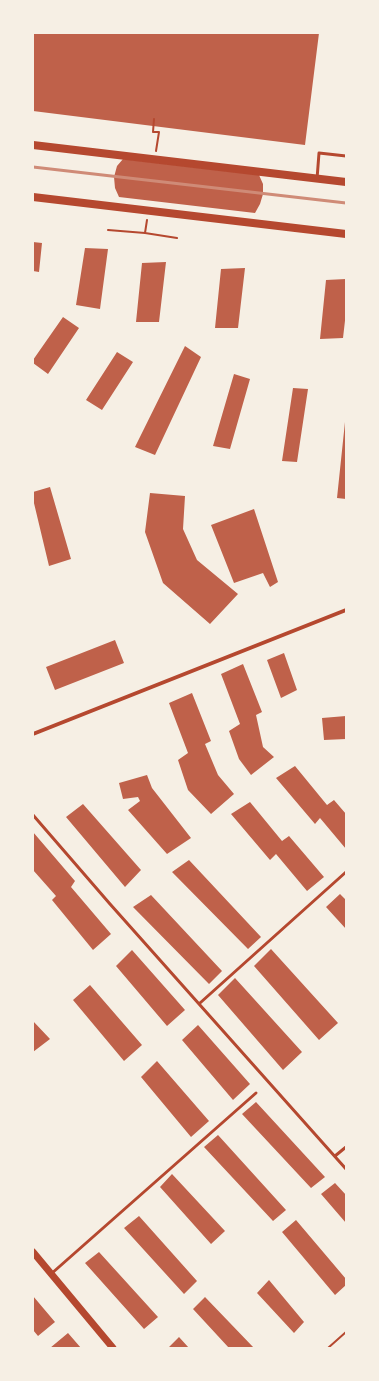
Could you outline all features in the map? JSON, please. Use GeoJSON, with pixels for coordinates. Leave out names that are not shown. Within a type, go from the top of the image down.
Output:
{"type":"FeatureCollection","features":[{"type":"Feature","properties":{"kind":"main road"},"geometry":{"type":"LineString","coordinates":[[33,146],[346,182]]}},
{"type":"Feature","properties":{"kind":"main road"},"geometry":{"type":"LineString","coordinates":[[33,197],[346,234]]}},
{"type":"Feature","properties":{"kind":"street"},"geometry":{"type":"LineString","coordinates":[[33,734],[346,610]]}},
{"type":"Feature","properties":{"kind":"street"},"geometry":{"type":"LineString","coordinates":[[33,1252],[113,1348]]}},
{"type":"Feature","properties":{"kind":"lane"},"geometry":{"type":"LineString","coordinates":[[317,178],[319,153],[346,156]]}},
{"type":"Feature","properties":{"kind":"lane"},"geometry":{"type":"LineString","coordinates":[[33,815],[110,904],[200,1003],[346,1169]]}},
{"type":"Feature","properties":{"kind":"lane"},"geometry":{"type":"LineString","coordinates":[[200,1003],[346,872]]}},
{"type":"Feature","properties":{"kind":"lane"},"geometry":{"type":"LineString","coordinates":[[51,1274],[256,1093]]}},
{"type":"Feature","properties":{"kind":"lane"},"geometry":{"type":"LineString","coordinates":[[335,1156],[346,1147]]}},
{"type":"Feature","properties":{"kind":"path"},"geometry":{"type":"LineString","coordinates":[[154,119],[153,132],[159,132],[155,155]]}},
{"type":"Feature","properties":{"kind":"path"},"geometry":{"type":"LineString","coordinates":[[108,230],[145,232],[178,238]]}},
{"type":"Feature","properties":{"kind":"path"},"geometry":{"type":"LineString","coordinates":[[328,1348],[346,1332]]}},
{"type":"Feature","properties":{"kind":"building"},"geometry":{"type":"Polygon","coordinates":[[[33,33],[319,33],[305,145],[33,111],[33,33]]]}},
{"type":"Feature","properties":{"kind":"building"},"geometry":{"type":"Polygon","coordinates":[[[123,159],[259,175],[263,184],[263,194],[255,213],[119,197],[115,188],[114,177],[117,166],[123,159]]]}},
{"type":"Feature","properties":{"kind":"building"},"geometry":{"type":"Polygon","coordinates":[[[33,242],[42,243],[39,272],[33,271],[33,242]]]}},
{"type":"Feature","properties":{"kind":"building"},"geometry":{"type":"Polygon","coordinates":[[[85,248],[108,249],[100,309],[76,305],[85,248]]]}},
{"type":"Feature","properties":{"kind":"building"},"geometry":{"type":"Polygon","coordinates":[[[166,262],[159,322],[136,322],[142,263],[166,262]]]}},
{"type":"Feature","properties":{"kind":"building"},"geometry":{"type":"Polygon","coordinates":[[[245,268],[238,328],[215,328],[221,269],[245,268]]]}},
{"type":"Feature","properties":{"kind":"building"},"geometry":{"type":"Polygon","coordinates":[[[346,279],[346,312],[343,338],[320,339],[326,280],[346,279]]]}},
{"type":"Feature","properties":{"kind":"building"},"geometry":{"type":"Polygon","coordinates":[[[63,317],[79,328],[48,374],[33,363],[33,360],[63,317]]]}},
{"type":"Feature","properties":{"kind":"building"},"geometry":{"type":"Polygon","coordinates":[[[185,346],[201,357],[155,455],[135,447],[185,346]]]}},
{"type":"Feature","properties":{"kind":"building"},"geometry":{"type":"Polygon","coordinates":[[[117,352],[133,362],[102,410],[86,400],[117,352]]]}},
{"type":"Feature","properties":{"kind":"building"},"geometry":{"type":"Polygon","coordinates":[[[234,374],[250,379],[230,449],[213,446],[234,374]]]}},
{"type":"Feature","properties":{"kind":"building"},"geometry":{"type":"Polygon","coordinates":[[[293,388],[308,389],[297,462],[282,461],[293,388]]]}},
{"type":"Feature","properties":{"kind":"building"},"geometry":{"type":"Polygon","coordinates":[[[346,422],[346,499],[337,498],[346,422]]]}},
{"type":"Feature","properties":{"kind":"building"},"geometry":{"type":"Polygon","coordinates":[[[50,487],[71,559],[49,566],[33,499],[33,492],[50,487]]]}},
{"type":"Feature","properties":{"kind":"building"},"geometry":{"type":"Polygon","coordinates":[[[150,493],[185,496],[183,529],[197,560],[238,594],[210,624],[163,583],[145,532],[150,493]]]}},
{"type":"Feature","properties":{"kind":"building"},"geometry":{"type":"Polygon","coordinates":[[[254,509],[278,582],[270,587],[263,573],[234,583],[211,525],[254,509]]]}},
{"type":"Feature","properties":{"kind":"building"},"geometry":{"type":"Polygon","coordinates":[[[115,640],[124,663],[55,690],[46,667],[115,640]]]}},
{"type":"Feature","properties":{"kind":"building"},"geometry":{"type":"Polygon","coordinates":[[[284,653],[297,690],[281,698],[267,660],[284,653]]]}},
{"type":"Feature","properties":{"kind":"building"},"geometry":{"type":"Polygon","coordinates":[[[243,664],[262,712],[256,715],[263,747],[274,757],[251,775],[239,759],[229,731],[240,724],[221,674],[243,664]]]}},
{"type":"Feature","properties":{"kind":"building"},"geometry":{"type":"Polygon","coordinates":[[[192,693],[211,741],[205,744],[218,775],[234,794],[211,814],[188,790],[178,760],[188,753],[169,703],[192,693]]]}},
{"type":"Feature","properties":{"kind":"building"},"geometry":{"type":"Polygon","coordinates":[[[346,716],[346,739],[324,740],[322,718],[346,716]]]}},
{"type":"Feature","properties":{"kind":"building"},"geometry":{"type":"Polygon","coordinates":[[[295,766],[327,805],[334,800],[346,814],[346,849],[320,818],[315,824],[276,778],[295,766]]]}},
{"type":"Feature","properties":{"kind":"building"},"geometry":{"type":"Polygon","coordinates":[[[147,775],[152,788],[191,838],[167,854],[128,810],[140,801],[138,797],[123,799],[119,783],[147,775]]]}},
{"type":"Feature","properties":{"kind":"building"},"geometry":{"type":"Polygon","coordinates":[[[250,802],[282,841],[289,836],[324,877],[307,891],[276,854],[270,860],[231,814],[250,802]]]}},
{"type":"Feature","properties":{"kind":"building"},"geometry":{"type":"Polygon","coordinates":[[[83,804],[141,870],[125,887],[66,817],[83,804]]]}},
{"type":"Feature","properties":{"kind":"building"},"geometry":{"type":"Polygon","coordinates":[[[33,832],[75,881],[71,887],[111,934],[93,950],[52,900],[56,896],[33,870],[33,832]]]}},
{"type":"Feature","properties":{"kind":"building"},"geometry":{"type":"Polygon","coordinates":[[[189,860],[261,937],[248,949],[172,872],[189,860]]]}},
{"type":"Feature","properties":{"kind":"building"},"geometry":{"type":"Polygon","coordinates":[[[340,894],[346,900],[346,929],[326,907],[340,894]]]}},
{"type":"Feature","properties":{"kind":"building"},"geometry":{"type":"Polygon","coordinates":[[[151,895],[222,971],[209,984],[133,907],[151,895]]]}},
{"type":"Feature","properties":{"kind":"building"},"geometry":{"type":"Polygon","coordinates":[[[271,949],[338,1023],[319,1040],[254,966],[271,949]]]}},
{"type":"Feature","properties":{"kind":"building"},"geometry":{"type":"Polygon","coordinates":[[[132,950],[185,1010],[167,1026],[116,966],[132,950]]]}},
{"type":"Feature","properties":{"kind":"building"},"geometry":{"type":"Polygon","coordinates":[[[235,978],[302,1052],[283,1070],[218,995],[235,978]]]}},
{"type":"Feature","properties":{"kind":"building"},"geometry":{"type":"Polygon","coordinates":[[[90,985],[142,1045],[124,1061],[73,1000],[90,985]]]}},
{"type":"Feature","properties":{"kind":"building"},"geometry":{"type":"Polygon","coordinates":[[[33,1021],[50,1039],[33,1052],[33,1021]]]}},
{"type":"Feature","properties":{"kind":"building"},"geometry":{"type":"Polygon","coordinates":[[[198,1025],[250,1084],[233,1100],[182,1040],[198,1025]]]}},
{"type":"Feature","properties":{"kind":"building"},"geometry":{"type":"Polygon","coordinates":[[[157,1061],[209,1121],[191,1137],[141,1077],[157,1061]]]}},
{"type":"Feature","properties":{"kind":"building"},"geometry":{"type":"Polygon","coordinates":[[[256,1102],[325,1177],[311,1188],[242,1114],[256,1102]]]}},
{"type":"Feature","properties":{"kind":"building"},"geometry":{"type":"Polygon","coordinates":[[[218,1135],[286,1210],[273,1221],[204,1147],[218,1135]]]}},
{"type":"Feature","properties":{"kind":"building"},"geometry":{"type":"Polygon","coordinates":[[[172,1174],[225,1231],[211,1244],[160,1187],[172,1174]]]}},
{"type":"Feature","properties":{"kind":"building"},"geometry":{"type":"Polygon","coordinates":[[[335,1183],[346,1195],[346,1223],[321,1194],[335,1183]]]}},
{"type":"Feature","properties":{"kind":"building"},"geometry":{"type":"Polygon","coordinates":[[[139,1216],[197,1281],[184,1294],[124,1228],[139,1216]]]}},
{"type":"Feature","properties":{"kind":"building"},"geometry":{"type":"Polygon","coordinates":[[[296,1220],[346,1279],[346,1285],[335,1295],[282,1232],[296,1220]]]}},
{"type":"Feature","properties":{"kind":"building"},"geometry":{"type":"Polygon","coordinates":[[[99,1252],[158,1317],[144,1329],[85,1263],[99,1252]]]}},
{"type":"Feature","properties":{"kind":"building"},"geometry":{"type":"Polygon","coordinates":[[[269,1280],[304,1322],[294,1333],[257,1293],[269,1280]]]}},
{"type":"Feature","properties":{"kind":"building"},"geometry":{"type":"Polygon","coordinates":[[[33,1296],[55,1322],[38,1336],[33,1330],[33,1296]]]}},
{"type":"Feature","properties":{"kind":"building"},"geometry":{"type":"Polygon","coordinates":[[[205,1297],[254,1348],[229,1348],[193,1309],[205,1297]]]}},
{"type":"Feature","properties":{"kind":"building"},"geometry":{"type":"Polygon","coordinates":[[[68,1333],[81,1348],[50,1348],[68,1333]]]}},
{"type":"Feature","properties":{"kind":"building"},"geometry":{"type":"Polygon","coordinates":[[[179,1337],[189,1348],[168,1348],[179,1337]]]}},
{"type":"Feature","properties":{"kind":"railway"},"geometry":{"type":"LineString","coordinates":[[33,167],[346,203]]}}]}
